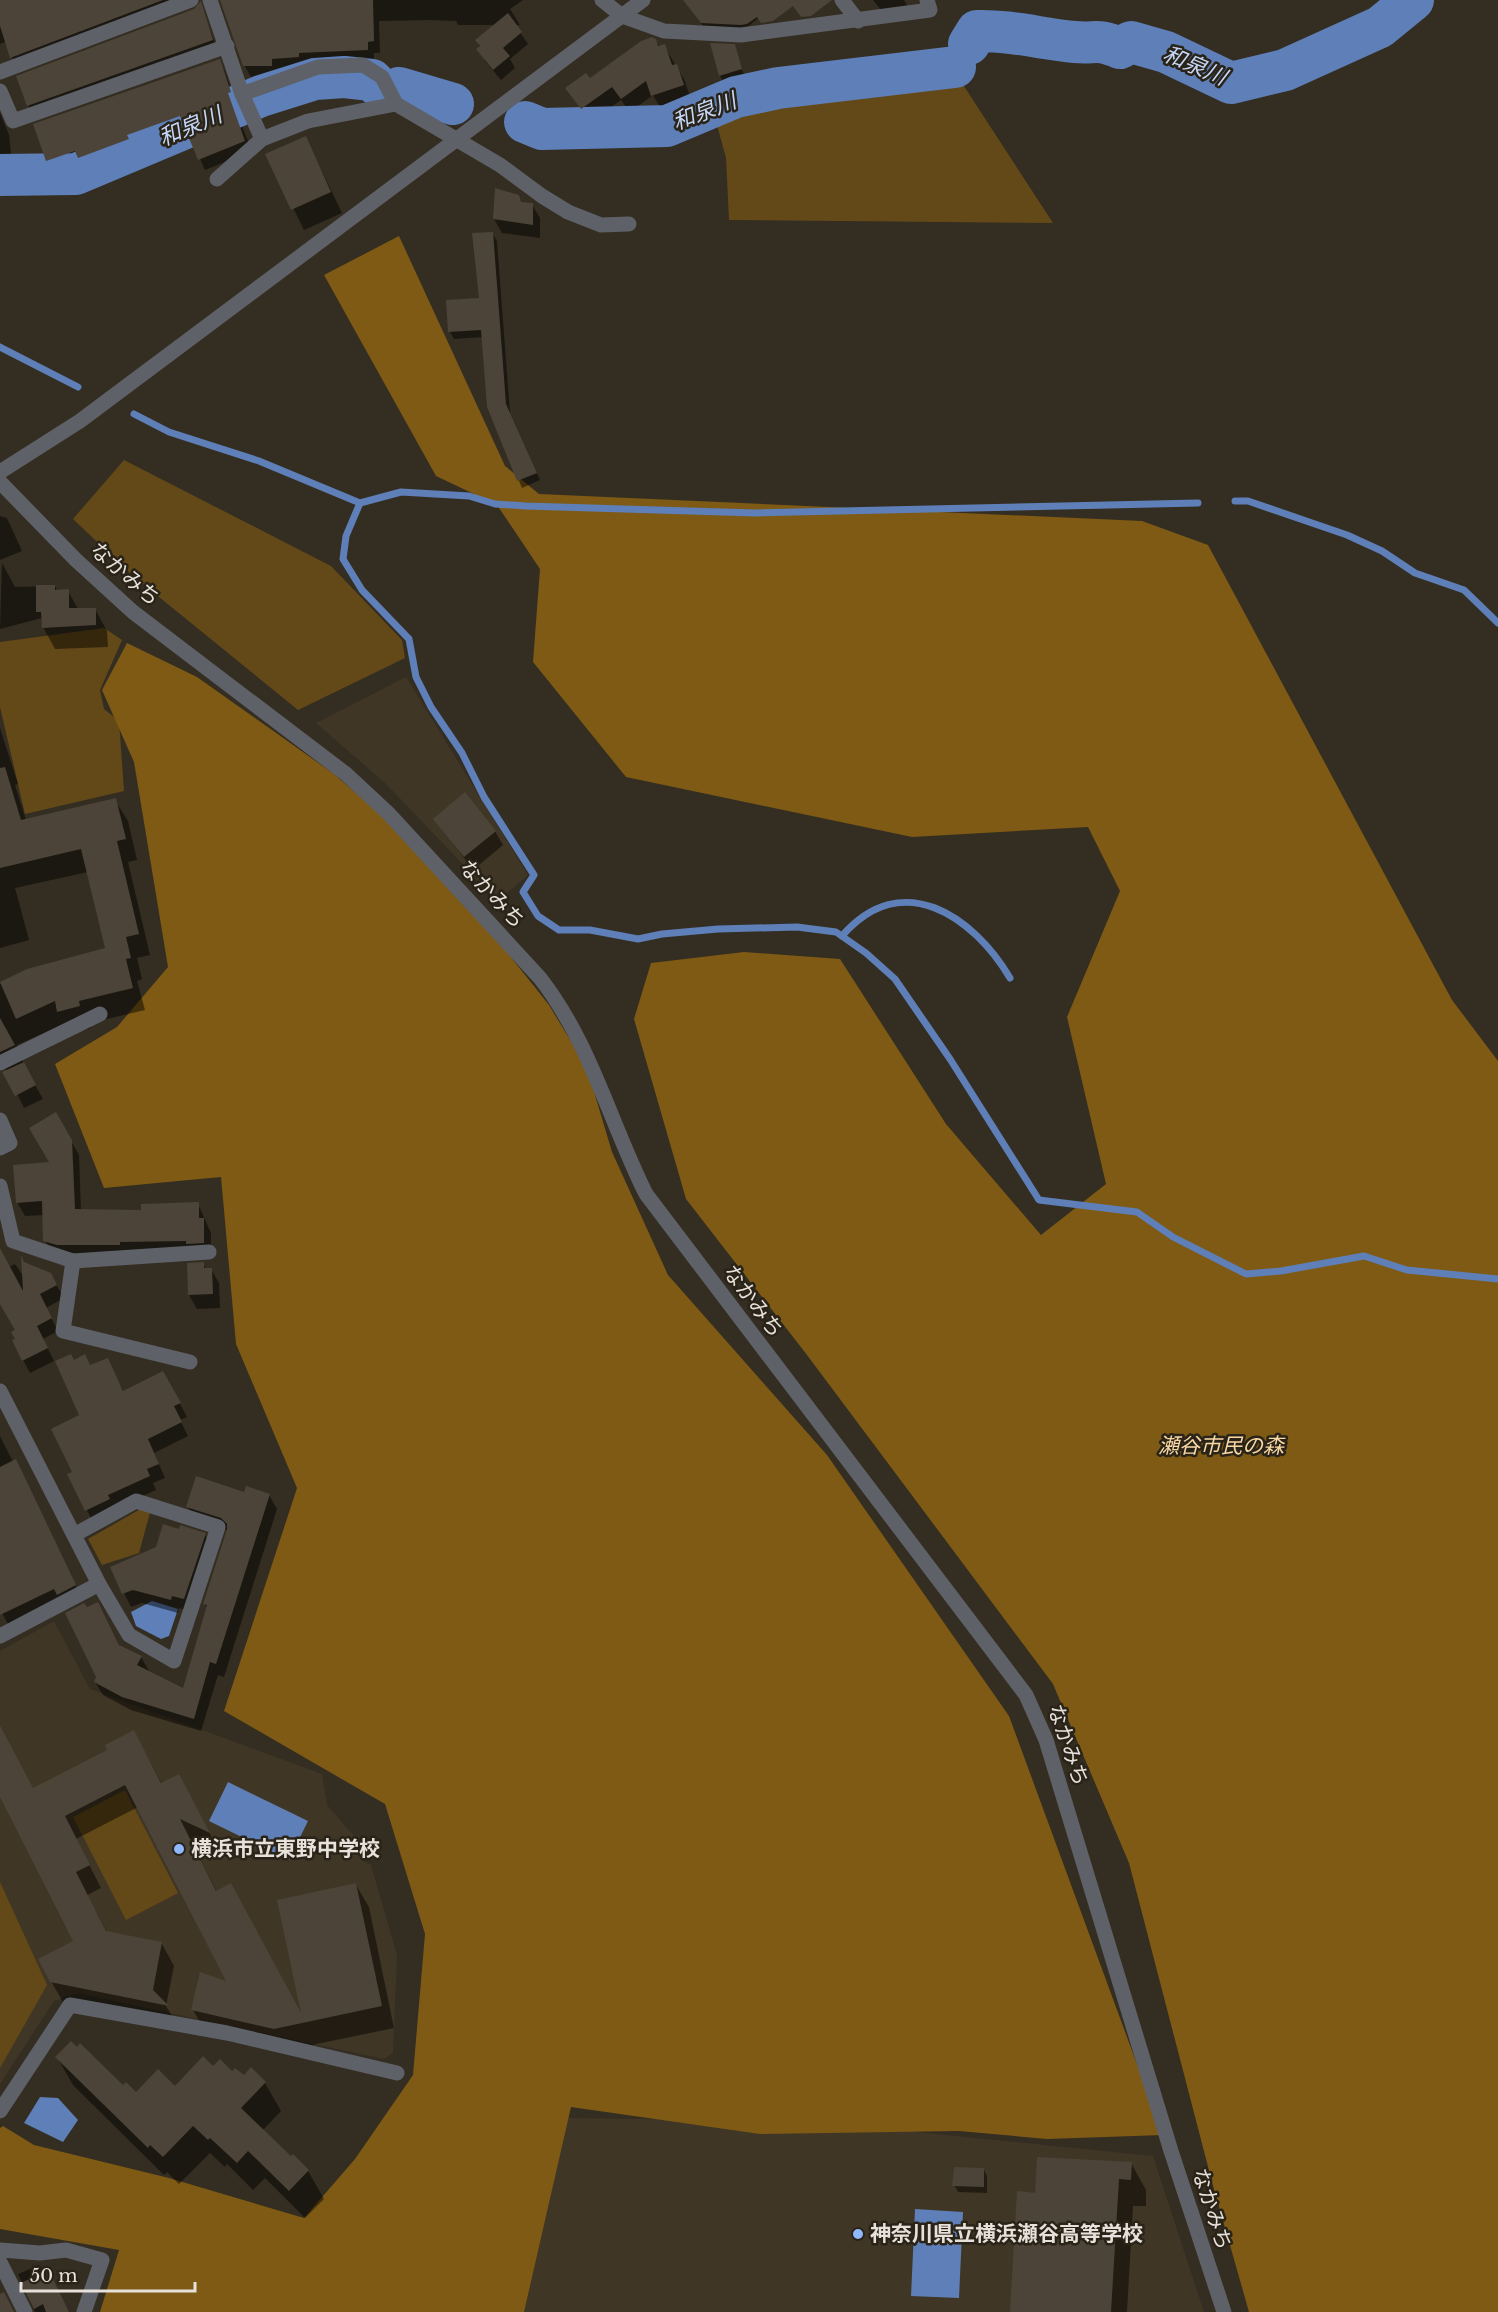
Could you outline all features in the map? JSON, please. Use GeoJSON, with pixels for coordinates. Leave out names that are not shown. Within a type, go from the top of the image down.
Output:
{"type":"FeatureCollection","features":[{"type":"Feature","properties":{"kind":"street"},"geometry":{"type":"LineString","coordinates":[[0,72],[191,0]]}},
{"type":"Feature","properties":{"kind":"street"},"geometry":{"type":"LineString","coordinates":[[210,0],[245,100],[262,139]]}},
{"type":"Feature","properties":{"kind":"street"},"geometry":{"type":"LineString","coordinates":[[602,0],[622,16],[664,31],[741,35],[930,10],[927,0]]}},
{"type":"Feature","properties":{"kind":"street"},"geometry":{"type":"LineString","coordinates":[[0,472],[80,421],[643,0]]}},
{"type":"Feature","properties":{"kind":"street"},"geometry":{"type":"LineString","coordinates":[[842,0],[858,21]]}},
{"type":"Feature","properties":{"kind":"street"},"geometry":{"type":"LineString","coordinates":[[0,91],[13,121],[227,46]]}},
{"type":"Feature","properties":{"kind":"street"},"geometry":{"type":"LineString","coordinates":[[245,100],[318,67],[363,65],[382,77],[396,104],[500,165],[568,212],[601,225],[629,224]]}},
{"type":"Feature","properties":{"kind":"street"},"geometry":{"type":"LineString","coordinates":[[217,179],[262,139],[309,120],[396,104]]}},
{"type":"Feature","properties":{"kind":"street","name":"なかみち"},"geometry":{"type":"LineString","coordinates":[[0,482],[76,561],[133,612],[346,774],[389,814],[540,978],[560,1003],[580,1040],[625,1153],[646,1194],[1026,1695],[1046,1740],[1171,2151],[1224,2312]]}},
{"type":"Feature","properties":{"kind":"street"},"geometry":{"type":"LineString","coordinates":[[0,1063],[100,1014]]}},
{"type":"Feature","properties":{"kind":"street"},"geometry":{"type":"LineString","coordinates":[[0,1120],[10,1143],[0,1148]]}},
{"type":"Feature","properties":{"kind":"street"},"geometry":{"type":"LineString","coordinates":[[0,1186],[13,1240],[73,1261],[209,1252]]}},
{"type":"Feature","properties":{"kind":"street"},"geometry":{"type":"LineString","coordinates":[[73,1261],[63,1331],[190,1362]]}},
{"type":"Feature","properties":{"kind":"street"},"geometry":{"type":"LineString","coordinates":[[0,1391],[99,1584],[129,1635],[174,1661],[218,1527],[136,1501],[74,1535]]}},
{"type":"Feature","properties":{"kind":"street"},"geometry":{"type":"LineString","coordinates":[[0,1636],[99,1584]]}},
{"type":"Feature","properties":{"kind":"street"},"geometry":{"type":"LineString","coordinates":[[0,2111],[70,2005],[227,2033],[398,2073]]}},
{"type":"Feature","properties":{"kind":"street"},"geometry":{"type":"LineString","coordinates":[[0,2250],[40,2253],[66,2250],[102,2260],[84,2312]]}},
{"type":"Feature","properties":{"kind":"street"},"geometry":{"type":"LineString","coordinates":[[0,2262],[26,2312]]}},
{"type":"Feature","properties":{"kind":"shaded area"},"geometry":{"type":"Polygon","coordinates":[[[958,77],[1053,223],[729,220],[726,158],[714,114],[764,101],[958,77]]]}},
{"type":"Feature","properties":{"kind":"shaded area"},"geometry":{"type":"Polygon","coordinates":[[[124,460],[331,566],[402,640],[405,658],[298,710],[132,575],[73,519],[124,460]]]}},
{"type":"Feature","properties":{"kind":"shaded area"},"geometry":{"type":"Polygon","coordinates":[[[104,628],[122,640],[100,690],[104,709],[119,721],[124,791],[25,814],[0,707],[0,642],[104,628]]]}},
{"type":"Feature","properties":{"kind":"shaded area"},"geometry":{"type":"Polygon","coordinates":[[[406,677],[528,875],[498,901],[386,784],[316,723],[406,677]]]}},
{"type":"Feature","properties":{"kind":"shaded area"},"geometry":{"type":"Polygon","coordinates":[[[144,1507],[151,1509],[139,1553],[102,1565],[88,1539],[144,1507]]]}},
{"type":"Feature","properties":{"kind":"shaded area","name":"横浜市立東野中学校"},"geometry":{"type":"Polygon","coordinates":[[[54,1621],[90,1689],[322,1774],[327,1805],[355,1837],[363,1861],[371,1865],[397,1955],[393,2053],[384,2059],[77,1993],[54,2001],[0,2084],[0,1651],[54,1621]]]}},
{"type":"Feature","properties":{"kind":"shaded area"},"geometry":{"type":"Polygon","coordinates":[[[125,1790],[178,1893],[126,1920],[73,1817],[125,1790]]]}},
{"type":"Feature","properties":{"kind":"shaded area"},"geometry":{"type":"Polygon","coordinates":[[[0,1882],[47,1985],[0,2068],[0,1882]]]}},
{"type":"Feature","properties":{"kind":"shaded area","name":"神奈川県立横浜瀬谷高等学校"},"geometry":{"type":"Polygon","coordinates":[[[562,2118],[808,2121],[1153,2156],[1204,2312],[523,2312],[562,2118]]]}},
{"type":"Feature","properties":{"kind":"green space","name":"瀬谷市民の森"},"geometry":{"type":"Polygon","coordinates":[[[399,236],[505,466],[539,494],[1142,521],[1208,545],[1452,1000],[1498,1061],[1498,2312],[1249,2312],[1212,2182],[1129,1863],[1053,1684],[807,1355],[686,1199],[634,1019],[651,963],[744,952],[840,959],[946,1124],[1041,1235],[1106,1184],[1067,1017],[1120,891],[1088,827],[912,837],[626,777],[533,662],[540,569],[497,505],[436,476],[324,275],[399,236]]]}},
{"type":"Feature","properties":{"kind":"green space"},"geometry":{"type":"Polygon","coordinates":[[[127,643],[197,677],[334,774],[435,862],[549,1005],[587,1068],[612,1152],[668,1275],[827,1455],[1009,1716],[1163,2135],[1047,2139],[959,2131],[760,2134],[571,2107],[524,2312],[100,2312],[119,2250],[0,2229],[0,2128],[3,2126],[34,2145],[169,2178],[304,2218],[355,2159],[413,2075],[425,1934],[385,1804],[224,1711],[297,1488],[236,1344],[221,1177],[104,1188],[55,1064],[117,1027],[168,967],[134,762],[102,690],[127,643]]]}},
{"type":"Feature","properties":{"kind":"water"},"geometry":{"type":"Polygon","coordinates":[[[152,1601],[178,1609],[169,1636],[161,1639],[136,1626],[131,1612],[152,1601]]]}},
{"type":"Feature","properties":{"kind":"water"},"geometry":{"type":"Polygon","coordinates":[[[228,1782],[308,1821],[289,1860],[209,1821],[228,1782]]]}},
{"type":"Feature","properties":{"kind":"water"},"geometry":{"type":"Polygon","coordinates":[[[40,2097],[58,2098],[78,2120],[63,2142],[24,2123],[40,2097]]]}},
{"type":"Feature","properties":{"kind":"water"},"geometry":{"type":"Polygon","coordinates":[[[915,2209],[963,2212],[959,2298],[911,2296],[915,2209]]]}},
{"type":"Feature","properties":{"kind":"building"},"geometry":{"type":"Polygon","coordinates":[[[0,0],[163,0],[10,58],[0,26],[0,0]]]}},
{"type":"Feature","properties":{"kind":"building"},"geometry":{"type":"Polygon","coordinates":[[[220,0],[373,0],[374,41],[368,42],[368,50],[299,53],[299,57],[272,59],[272,66],[243,66],[220,0]]]}},
{"type":"Feature","properties":{"kind":"building"},"geometry":{"type":"Polygon","coordinates":[[[683,0],[832,0],[811,16],[801,17],[793,6],[773,21],[761,23],[757,17],[741,25],[701,23],[683,0]]]}},
{"type":"Feature","properties":{"kind":"building"},"geometry":{"type":"Polygon","coordinates":[[[201,1],[213,40],[27,106],[16,76],[194,9],[201,1]]]}},
{"type":"Feature","properties":{"kind":"building"},"geometry":{"type":"Polygon","coordinates":[[[508,13],[522,32],[503,48],[510,56],[493,70],[476,49],[480,46],[475,40],[508,13]]]}},
{"type":"Feature","properties":{"kind":"building"},"geometry":{"type":"Polygon","coordinates":[[[652,37],[656,39],[658,46],[665,44],[672,65],[677,64],[684,85],[651,96],[646,81],[621,99],[612,87],[581,109],[565,88],[586,73],[590,78],[641,41],[652,37]]]}},
{"type":"Feature","properties":{"kind":"building"},"geometry":{"type":"Polygon","coordinates":[[[710,43],[735,44],[742,69],[719,76],[710,43]]]}},
{"type":"Feature","properties":{"kind":"building"},"geometry":{"type":"Polygon","coordinates":[[[220,59],[231,92],[228,93],[245,141],[198,160],[180,116],[127,135],[129,139],[78,158],[75,151],[46,161],[33,124],[220,59]]]}},
{"type":"Feature","properties":{"kind":"building"},"geometry":{"type":"Polygon","coordinates":[[[306,136],[331,192],[291,210],[265,154],[306,136]]]}},
{"type":"Feature","properties":{"kind":"building"},"geometry":{"type":"Polygon","coordinates":[[[495,188],[519,195],[521,202],[533,203],[533,225],[493,219],[495,188]]]}},
{"type":"Feature","properties":{"kind":"building"},"geometry":{"type":"Polygon","coordinates":[[[493,232],[506,404],[537,473],[517,481],[487,407],[481,330],[448,332],[446,300],[479,298],[472,233],[493,232]]]}},
{"type":"Feature","properties":{"kind":"building"},"geometry":{"type":"Polygon","coordinates":[[[36,585],[55,585],[55,590],[69,589],[69,608],[96,608],[96,625],[42,628],[41,612],[36,612],[36,585]]]}},
{"type":"Feature","properties":{"kind":"building"},"geometry":{"type":"Polygon","coordinates":[[[5,767],[21,820],[116,798],[126,839],[117,841],[139,934],[126,937],[131,958],[126,959],[133,988],[79,1001],[80,1006],[57,1012],[55,1001],[16,1019],[0,982],[27,969],[105,948],[81,849],[0,868],[0,768],[5,767]]]}},
{"type":"Feature","properties":{"kind":"building"},"geometry":{"type":"Polygon","coordinates":[[[465,792],[496,831],[464,857],[433,819],[465,792]]]}},
{"type":"Feature","properties":{"kind":"building"},"geometry":{"type":"Polygon","coordinates":[[[0,1018],[15,1045],[0,1052],[0,1018]]]}},
{"type":"Feature","properties":{"kind":"building"},"geometry":{"type":"Polygon","coordinates":[[[24,1062],[36,1085],[15,1096],[2,1072],[24,1062]]]}},
{"type":"Feature","properties":{"kind":"building"},"geometry":{"type":"Polygon","coordinates":[[[56,1112],[72,1140],[75,1209],[141,1210],[141,1204],[199,1202],[199,1218],[204,1218],[204,1243],[186,1244],[186,1241],[120,1242],[120,1245],[57,1245],[43,1241],[42,1201],[16,1203],[13,1165],[49,1162],[29,1128],[56,1112]]]}},
{"type":"Feature","properties":{"kind":"building"},"geometry":{"type":"Polygon","coordinates":[[[0,1248],[23,1291],[21,1255],[24,1262],[51,1273],[57,1285],[40,1294],[52,1318],[37,1326],[48,1348],[22,1361],[12,1340],[15,1339],[11,1332],[15,1330],[0,1304],[0,1248]]]}},
{"type":"Feature","properties":{"kind":"building"},"geometry":{"type":"Polygon","coordinates":[[[204,1262],[204,1268],[212,1268],[213,1294],[188,1295],[187,1263],[204,1262]]]}},
{"type":"Feature","properties":{"kind":"building"},"geometry":{"type":"Polygon","coordinates":[[[71,1354],[74,1360],[85,1354],[90,1365],[108,1358],[123,1391],[163,1371],[181,1403],[174,1406],[182,1422],[148,1439],[159,1464],[147,1469],[150,1476],[108,1495],[110,1499],[85,1511],[67,1474],[72,1472],[51,1429],[79,1415],[55,1361],[71,1354]]]}},
{"type":"Feature","properties":{"kind":"building"},"geometry":{"type":"Polygon","coordinates":[[[16,1459],[76,1585],[57,1595],[54,1589],[0,1615],[0,1467],[16,1459]]]}},
{"type":"Feature","properties":{"kind":"building"},"geometry":{"type":"Polygon","coordinates":[[[196,1476],[244,1492],[246,1486],[270,1494],[216,1664],[210,1662],[194,1719],[122,1697],[94,1682],[96,1677],[65,1613],[84,1603],[87,1607],[98,1602],[119,1645],[142,1656],[137,1665],[183,1688],[207,1605],[203,1604],[227,1529],[227,1524],[221,1518],[186,1507],[196,1476]]]}},
{"type":"Feature","properties":{"kind":"building"},"geometry":{"type":"Polygon","coordinates":[[[163,1524],[179,1529],[180,1525],[206,1533],[184,1599],[172,1596],[171,1600],[133,1590],[122,1594],[110,1567],[156,1547],[163,1524]]]}},
{"type":"Feature","properties":{"kind":"building"},"geometry":{"type":"Polygon","coordinates":[[[0,1725],[33,1788],[107,1750],[105,1745],[134,1730],[161,1783],[179,1774],[210,1833],[180,1819],[216,1891],[231,1883],[301,2013],[277,1900],[356,1883],[382,2006],[274,2029],[191,2010],[200,1972],[226,1981],[125,1785],[65,1816],[90,1865],[76,1872],[106,1931],[162,1942],[153,1990],[169,2006],[50,1982],[38,1959],[73,1941],[0,1797],[0,1725]]]}},
{"type":"Feature","properties":{"kind":"building"},"geometry":{"type":"Polygon","coordinates":[[[71,2041],[77,2047],[80,2043],[123,2085],[126,2082],[136,2092],[158,2069],[175,2086],[203,2056],[213,2066],[220,2059],[232,2071],[235,2068],[244,2075],[251,2067],[266,2082],[241,2108],[309,2170],[289,2191],[248,2151],[237,2163],[193,2126],[163,2157],[150,2145],[148,2148],[55,2057],[71,2041]]]}},
{"type":"Feature","properties":{"kind":"building"},"geometry":{"type":"Polygon","coordinates":[[[1037,2157],[1132,2162],[1131,2180],[1119,2179],[1111,2312],[1010,2312],[1017,2191],[1035,2193],[1037,2157]]]}},
{"type":"Feature","properties":{"kind":"building"},"geometry":{"type":"Polygon","coordinates":[[[954,2167],[984,2168],[984,2187],[952,2186],[954,2167]]]}},
{"type":"Feature","properties":{"kind":"building"},"geometry":{"type":"Polygon","coordinates":[[[44,2272],[48,2281],[53,2279],[69,2312],[46,2312],[43,2304],[34,2309],[21,2283],[44,2272]]]}},
{"type":"Feature","properties":{"kind":"building"},"geometry":{"type":"Polygon","coordinates":[[[4,2292],[14,2312],[0,2312],[0,2294],[4,2292]]]}},
{"type":"Feature","properties":{"kind":"waterway","name":"和泉川"},"geometry":{"type":"LineString","coordinates":[[969,44],[977,31],[1075,42],[1101,42],[1120,48],[1131,42],[1166,52],[1231,83],[1285,70],[1380,27],[1413,0]]}},
{"type":"Feature","properties":{"kind":"waterway","name":"和泉川"},"geometry":{"type":"LineString","coordinates":[[525,122],[542,129],[667,126],[736,97],[778,88],[955,67]]}},
{"type":"Feature","properties":{"kind":"waterway","name":"和泉川"},"geometry":{"type":"LineString","coordinates":[[0,175],[76,174],[261,96],[315,79],[344,77],[372,80],[378,86]]}},
{"type":"Feature","properties":{"kind":"waterway","name":"和泉川"},"geometry":{"type":"LineString","coordinates":[[399,88],[453,104]]}},
{"type":"Feature","properties":{"kind":"waterway"},"geometry":{"type":"LineString","coordinates":[[0,347],[78,387]]}},
{"type":"Feature","properties":{"kind":"waterway"},"geometry":{"type":"LineString","coordinates":[[134,414],[169,432],[259,461],[360,503],[401,492],[469,496],[495,504],[526,506],[755,513],[1198,503]]}},
{"type":"Feature","properties":{"kind":"waterway"},"geometry":{"type":"LineString","coordinates":[[1235,501],[1248,501],[1347,535],[1382,551],[1415,573],[1464,590],[1498,623]]}},
{"type":"Feature","properties":{"kind":"waterway"},"geometry":{"type":"LineString","coordinates":[[360,503],[346,536],[343,559],[362,590],[409,639],[416,677],[431,707],[462,753],[484,797],[534,875],[523,892],[538,916],[559,930],[590,930],[638,939],[662,934],[718,929],[797,927],[836,932],[866,953],[895,979],[950,1059],[1039,1200],[1137,1212],[1173,1237],[1246,1274],[1281,1271],[1364,1256],[1407,1270],[1498,1279]]}},
{"type":"Feature","properties":{"kind":"waterway"},"geometry":{"type":"LineString","coordinates":[[842,936],[865,915],[888,905],[912,903],[935,908],[956,919],[977,936],[1010,978]]}},
{"type":"Feature","properties":{"kind":"place","name":"横浜市立東野中学校"},"geometry":{"type":"Point","coordinates":[179,1849]}},
{"type":"Feature","properties":{"kind":"place","name":"神奈川県立横浜瀬谷高等学校"},"geometry":{"type":"Point","coordinates":[858,2234]}}]}
